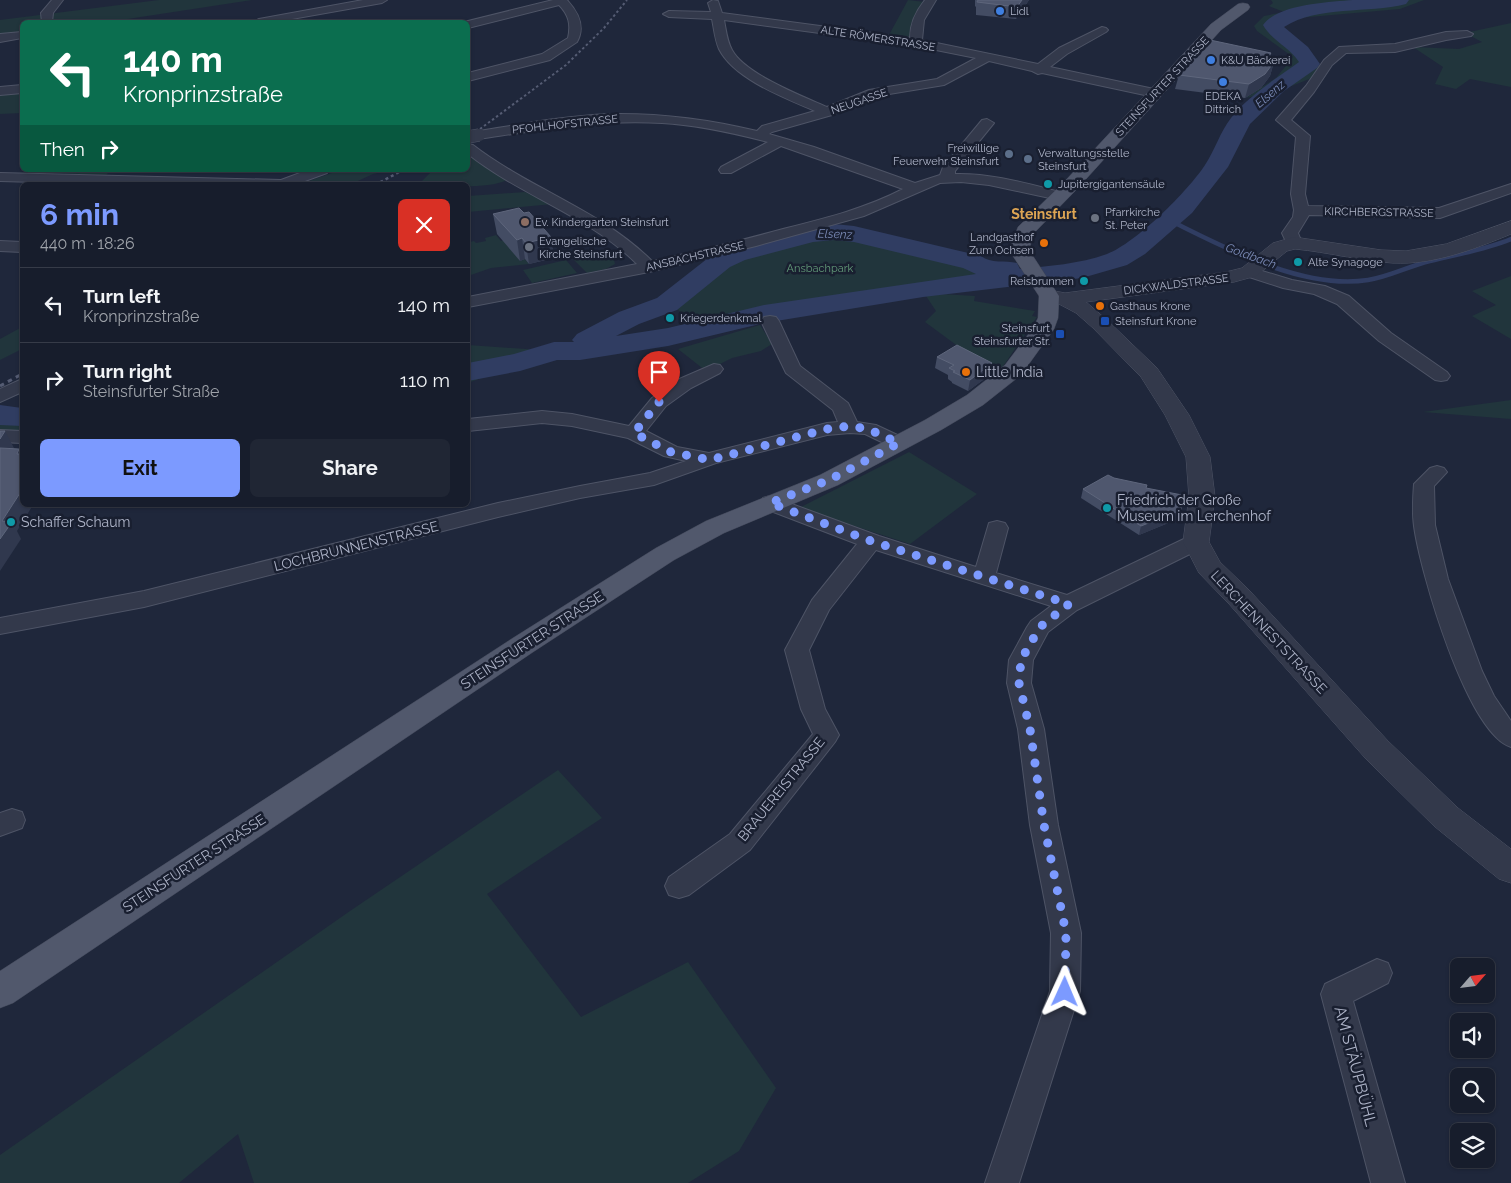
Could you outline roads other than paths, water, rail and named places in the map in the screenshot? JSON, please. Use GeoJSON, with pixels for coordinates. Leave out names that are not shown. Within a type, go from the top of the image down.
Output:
{"type":"FeatureCollection","features":[{"type":"Feature","properties":{"kind":"main road","name":"STEINSFURTER STRASSE"},"geometry":{"type":"LineString","coordinates":[[0,991],[665,554],[715,527],[829,480],[899,443],[975,400],[1013,370],[1043,329],[1048,318],[1051,292],[1023,259],[1019,250],[1025,231],[1216,28],[1250,6],[1227,3],[1218,17],[1216,28]]}},
{"type":"Feature","properties":{"kind":"street"},"geometry":{"type":"LineString","coordinates":[[47,20],[47,13],[58,0]]}},
{"type":"Feature","properties":{"kind":"street"},"geometry":{"type":"LineString","coordinates":[[272,20],[382,0]]}},
{"type":"Feature","properties":{"kind":"street"},"geometry":{"type":"LineString","coordinates":[[470,24],[561,0],[573,13],[577,26],[573,40],[546,57],[470,76]]}},
{"type":"Feature","properties":{"kind":"street"},"geometry":{"type":"LineString","coordinates":[[713,0],[726,50],[738,65],[796,98],[827,112]]}},
{"type":"Feature","properties":{"kind":"street"},"geometry":{"type":"LineString","coordinates":[[916,42],[915,32],[920,13],[931,0]]}},
{"type":"Feature","properties":{"kind":"street"},"geometry":{"type":"LineString","coordinates":[[323,12],[332,20]]}},
{"type":"Feature","properties":{"kind":"street","name":"ALTE RÖMERSTRASSE"},"geometry":{"type":"LineString","coordinates":[[669,14],[717,16],[916,42],[1154,94]]}},
{"type":"Feature","properties":{"kind":"street"},"geometry":{"type":"LineString","coordinates":[[1038,70],[1064,51],[1102,30]]}},
{"type":"Feature","properties":{"kind":"street"},"geometry":{"type":"LineString","coordinates":[[1468,34],[1446,36],[1394,48],[1343,50],[1335,54],[1319,74],[1311,88],[1283,120],[1303,136],[1298,194],[1302,210],[1301,216],[1290,233],[1294,243],[1315,244],[1394,258],[1420,256],[1491,236],[1511,227]]}},
{"type":"Feature","properties":{"kind":"street"},"geometry":{"type":"LineString","coordinates":[[0,38],[20,35]]}},
{"type":"Feature","properties":{"kind":"street","name":"NEUGASSE"},"geometry":{"type":"LineString","coordinates":[[761,135],[767,129],[827,112],[874,94],[940,82],[986,58]]}},
{"type":"Feature","properties":{"kind":"street"},"geometry":{"type":"LineString","coordinates":[[0,91],[20,89]]}},
{"type":"Feature","properties":{"kind":"street","name":"PFOHLHOFSTRASSE"},"geometry":{"type":"LineString","coordinates":[[473,136],[584,120],[626,118],[688,121],[761,135],[915,188]]}},
{"type":"Feature","properties":{"kind":"street"},"geometry":{"type":"LineString","coordinates":[[947,178],[948,170],[987,123]]}},
{"type":"Feature","properties":{"kind":"street"},"geometry":{"type":"LineString","coordinates":[[726,170],[781,141]]}},
{"type":"Feature","properties":{"kind":"street"},"geometry":{"type":"LineString","coordinates":[[470,149],[511,179],[573,210],[599,226],[635,252],[649,266]]}},
{"type":"Feature","properties":{"kind":"street"},"geometry":{"type":"LineString","coordinates":[[186,181],[195,172]]}},
{"type":"Feature","properties":{"kind":"street"},"geometry":{"type":"LineString","coordinates":[[287,182],[316,172]]}},
{"type":"Feature","properties":{"kind":"street"},"geometry":{"type":"LineString","coordinates":[[0,177],[218,182]]}},
{"type":"Feature","properties":{"kind":"street"},"geometry":{"type":"LineString","coordinates":[[915,188],[929,181],[947,178],[1006,183],[1059,196]]}},
{"type":"Feature","properties":{"kind":"street","name":"ANSBACHSTRASSE"},"geometry":{"type":"LineString","coordinates":[[470,302],[720,251],[882,205],[915,188]]}},
{"type":"Feature","properties":{"kind":"street","name":"KIRCHBERGSTRASSE"},"geometry":{"type":"LineString","coordinates":[[1302,210],[1440,213],[1511,188]]}},
{"type":"Feature","properties":{"kind":"street","name":"DICKWALDSTRASSE"},"geometry":{"type":"LineString","coordinates":[[1051,292],[1227,278],[1258,266],[1280,247],[1294,243]]}},
{"type":"Feature","properties":{"kind":"street"},"geometry":{"type":"LineString","coordinates":[[0,246],[20,247]]}},
{"type":"Feature","properties":{"kind":"street"},"geometry":{"type":"LineString","coordinates":[[1258,266],[1289,284],[1319,290],[1343,300],[1385,337],[1441,376]]}},
{"type":"Feature","properties":{"kind":"street"},"geometry":{"type":"LineString","coordinates":[[1002,1183],[1065,992],[1066,933],[1044,825],[1030,729],[1019,683],[1021,660],[1040,627],[1069,604],[1196,542],[1202,497],[1198,458],[1177,415],[1149,373],[1132,354],[1083,309],[1051,292]]}},
{"type":"Feature","properties":{"kind":"street"},"geometry":{"type":"LineString","coordinates":[[770,320],[792,368],[841,407],[850,426],[868,429],[899,443]]}},
{"type":"Feature","properties":{"kind":"street"},"geometry":{"type":"LineString","coordinates":[[634,433],[659,402],[684,384],[714,369]]}},
{"type":"Feature","properties":{"kind":"street"},"geometry":{"type":"LineString","coordinates":[[470,426],[542,418],[572,420],[634,433],[671,452],[710,460]]}},
{"type":"Feature","properties":{"kind":"street","name":"LOCHBRUNNENSTRASSE"},"geometry":{"type":"LineString","coordinates":[[0,626],[144,599],[498,510],[580,492],[654,479],[710,460],[827,429],[850,426]]}},
{"type":"Feature","properties":{"kind":"street"},"geometry":{"type":"LineString","coordinates":[[0,436],[20,437]]}},
{"type":"Feature","properties":{"kind":"street"},"geometry":{"type":"LineString","coordinates":[[1438,472],[1424,484],[1424,528],[1457,638],[1479,690],[1503,731],[1511,737]]}},
{"type":"Feature","properties":{"kind":"street"},"geometry":{"type":"LineString","coordinates":[[770,503],[871,541],[1069,604]]}},
{"type":"Feature","properties":{"kind":"street"},"geometry":{"type":"LineString","coordinates":[[984,576],[996,528]]}},
{"type":"Feature","properties":{"kind":"street","name":"BRAUEREISTRASSE"},"geometry":{"type":"LineString","coordinates":[[679,886],[740,842],[826,735],[813,709],[797,650],[820,606],[871,541]]}},
{"type":"Feature","properties":{"kind":"street","name":"LERCHENNESTSTRASSE"},"geometry":{"type":"LineString","coordinates":[[1196,542],[1210,567],[1377,750],[1446,817],[1511,869]]}},
{"type":"Feature","properties":{"kind":"street","name":"AM STÄUPBÜHL"},"geometry":{"type":"LineString","coordinates":[[1377,973],[1336,994],[1388,1183]]}},
{"type":"Feature","properties":{"kind":"waterway","name":"Elsenz"},"geometry":{"type":"LineString","coordinates":[[470,372],[520,362],[554,351],[580,351],[668,337],[764,314],[923,289],[1082,270],[1118,259],[1136,248],[1183,208],[1216,167],[1240,121],[1277,87],[1310,64],[1301,52],[1276,31],[1273,25],[1299,13],[1400,0]]}},
{"type":"Feature","properties":{"kind":"waterway","name":"Goldbach"},"geometry":{"type":"LineString","coordinates":[[1169,220],[1215,243],[1265,264],[1317,279],[1343,281],[1376,279],[1422,263],[1481,249],[1511,239]]}},
{"type":"Feature","properties":{"kind":"waterway","name":"Elsenz"},"geometry":{"type":"LineString","coordinates":[[587,340],[629,318],[667,304],[721,261],[736,254],[812,234],[834,232],[854,234],[972,262],[983,268],[1007,269]]}},
{"type":"Feature","properties":{"kind":"waterway","name":"Elsenz"},"geometry":{"type":"LineString","coordinates":[[0,415],[20,417]]}},
{"type":"Feature","properties":{"kind":"railway"},"geometry":{"type":"LineString","coordinates":[[470,137],[566,65],[604,28],[627,0]]}},
{"type":"Feature","properties":{"kind":"railway"},"geometry":{"type":"LineString","coordinates":[[381,182],[399,172]]}},
{"type":"Feature","properties":{"kind":"railway"},"geometry":{"type":"LineString","coordinates":[[0,386],[20,375]]}},
{"type":"Feature","properties":{"kind":"place","name":"Lidl"},"geometry":{"type":"Point","coordinates":[1000,11]}},
{"type":"Feature","properties":{"kind":"place","name":"K&U Bäckerei"},"geometry":{"type":"Point","coordinates":[1211,60]}},
{"type":"Feature","properties":{"kind":"place","name":"EDEKA Dittrich"},"geometry":{"type":"Point","coordinates":[1223,82]}},
{"type":"Feature","properties":{"kind":"place","name":"Freiwillige Feuerwehr Steinsfurt"},"geometry":{"type":"Point","coordinates":[1009,154]}},
{"type":"Feature","properties":{"kind":"place","name":"Verwaltungsstelle Steinsfurt"},"geometry":{"type":"Point","coordinates":[1028,159]}},
{"type":"Feature","properties":{"kind":"place","name":"Jupitergigantensäule"},"geometry":{"type":"Point","coordinates":[1048,184]}},
{"type":"Feature","properties":{"kind":"place","name":"Pfarrkirche St. Peter"},"geometry":{"type":"Point","coordinates":[1095,218]}},
{"type":"Feature","properties":{"kind":"place","name":"Ev. Kindergarten Steinsfurt"},"geometry":{"type":"Point","coordinates":[525,222]}},
{"type":"Feature","properties":{"kind":"place","name":"Landgasthof Zum Ochsen"},"geometry":{"type":"Point","coordinates":[1044,243]}},
{"type":"Feature","properties":{"kind":"place","name":"Evangelische Kirche Steinsfurt"},"geometry":{"type":"Point","coordinates":[529,247]}},
{"type":"Feature","properties":{"kind":"place","name":"Alte Synagoge"},"geometry":{"type":"Point","coordinates":[1298,262]}},
{"type":"Feature","properties":{"kind":"place","name":"Reisbrunnen"},"geometry":{"type":"Point","coordinates":[1084,281]}},
{"type":"Feature","properties":{"kind":"place","name":"Gasthaus Krone"},"geometry":{"type":"Point","coordinates":[1100,306]}},
{"type":"Feature","properties":{"kind":"place","name":"Kriegerdenkmal"},"geometry":{"type":"Point","coordinates":[670,318]}},
{"type":"Feature","properties":{"kind":"place","name":"Steinsfurt Krone"},"geometry":{"type":"Point","coordinates":[1105,321]}},
{"type":"Feature","properties":{"kind":"place","name":"Steinsfurt Steinsfurter Str."},"geometry":{"type":"Point","coordinates":[1060,334]}},
{"type":"Feature","properties":{"kind":"place","name":"Little India"},"geometry":{"type":"Point","coordinates":[966,372]}},
{"type":"Feature","properties":{"kind":"place","name":"Friedrich der Große Museum im Lerchenhof"},"geometry":{"type":"Point","coordinates":[1107,508]}},
{"type":"Feature","properties":{"kind":"place","name":"Schaffer Schaum"},"geometry":{"type":"Point","coordinates":[11,522]}},
{"type":"Feature","properties":{"kind":"district","name":"Steinsfurt"},"geometry":{"type":"Point","coordinates":[1044,214]}},
{"type":"Feature","properties":{"kind":"park label","name":"Ansbachpark"},"geometry":{"type":"Point","coordinates":[820,268]}}]}
